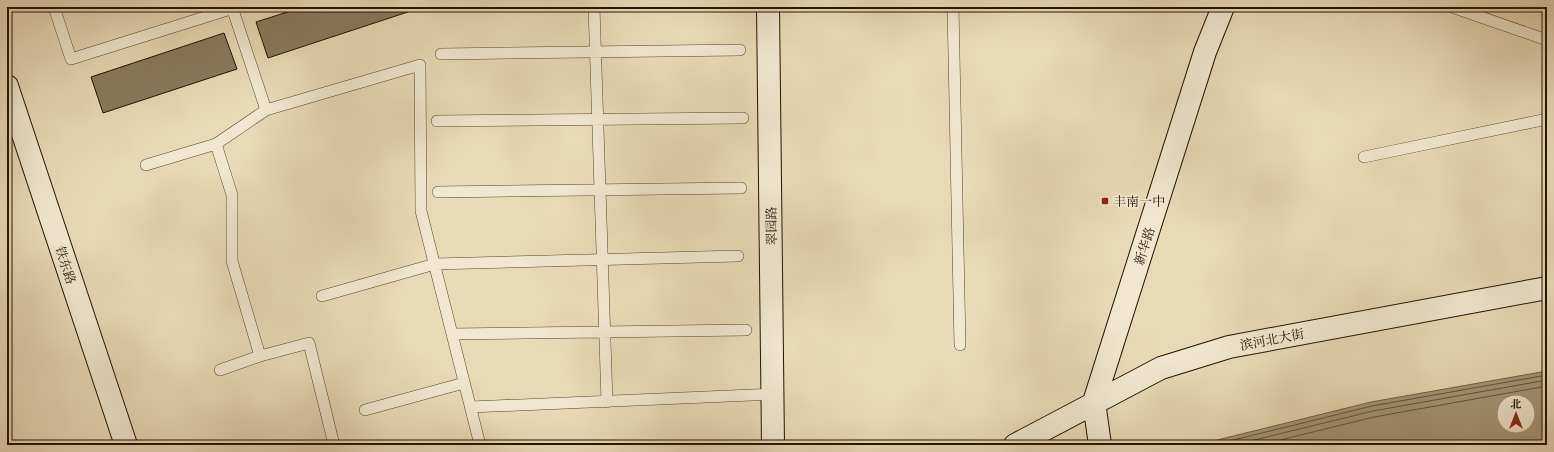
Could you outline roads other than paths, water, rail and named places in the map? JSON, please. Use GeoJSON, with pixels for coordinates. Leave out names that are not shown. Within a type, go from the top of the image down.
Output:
{"type":"FeatureCollection","features":[{"type":"Feature","properties":{"kind":"street","name":"翠园路"},"geometry":{"type":"LineString","coordinates":[[768,7],[773,445]]}},
{"type":"Feature","properties":{"kind":"street","name":"新华路"},"geometry":{"type":"LineString","coordinates":[[1100,443],[1094,402],[1205,52],[1223,7]]}},
{"type":"Feature","properties":{"kind":"street","name":"铁东路"},"geometry":{"type":"LineString","coordinates":[[7,86],[126,445]]}},
{"type":"Feature","properties":{"kind":"street","name":"滨河北大街"},"geometry":{"type":"LineString","coordinates":[[1015,445],[1161,368],[1229,347],[1547,288]]}},
{"type":"Feature","properties":{"kind":"lane"},"geometry":{"type":"LineString","coordinates":[[54,7],[71,59],[234,8],[266,110]]}},
{"type":"Feature","properties":{"kind":"lane"},"geometry":{"type":"LineString","coordinates":[[594,7],[607,402]]}},
{"type":"Feature","properties":{"kind":"lane"},"geometry":{"type":"LineString","coordinates":[[953,7],[960,345]]}},
{"type":"Feature","properties":{"kind":"lane"},"geometry":{"type":"LineString","coordinates":[[1452,7],[1547,40]]}},
{"type":"Feature","properties":{"kind":"lane"},"geometry":{"type":"LineString","coordinates":[[441,54],[740,50]]}},
{"type":"Feature","properties":{"kind":"lane"},"geometry":{"type":"LineString","coordinates":[[146,165],[216,144],[266,110],[420,65],[421,211],[480,445]]}},
{"type":"Feature","properties":{"kind":"lane"},"geometry":{"type":"LineString","coordinates":[[437,121],[743,118]]}},
{"type":"Feature","properties":{"kind":"lane"},"geometry":{"type":"LineString","coordinates":[[1364,157],[1547,119]]}},
{"type":"Feature","properties":{"kind":"lane"},"geometry":{"type":"LineString","coordinates":[[216,144],[232,196],[232,261],[260,356]]}},
{"type":"Feature","properties":{"kind":"lane"},"geometry":{"type":"LineString","coordinates":[[438,192],[741,188]]}},
{"type":"Feature","properties":{"kind":"lane"},"geometry":{"type":"LineString","coordinates":[[322,296],[435,264],[738,256]]}},
{"type":"Feature","properties":{"kind":"lane"},"geometry":{"type":"LineString","coordinates":[[452,334],[746,330]]}},
{"type":"Feature","properties":{"kind":"lane"},"geometry":{"type":"LineString","coordinates":[[220,370],[260,356],[309,343],[334,445]]}},
{"type":"Feature","properties":{"kind":"lane"},"geometry":{"type":"LineString","coordinates":[[365,410],[464,382]]}},
{"type":"Feature","properties":{"kind":"lane"},"geometry":{"type":"LineString","coordinates":[[470,407],[773,394]]}},
{"type":"Feature","properties":{"kind":"water"},"geometry":{"type":"Polygon","coordinates":[[[1547,371],[1547,445],[1197,445],[1371,402],[1547,371]]]}},
{"type":"Feature","properties":{"kind":"place","name":"丰南一中"},"geometry":{"type":"Point","coordinates":[1105,201]}}]}
